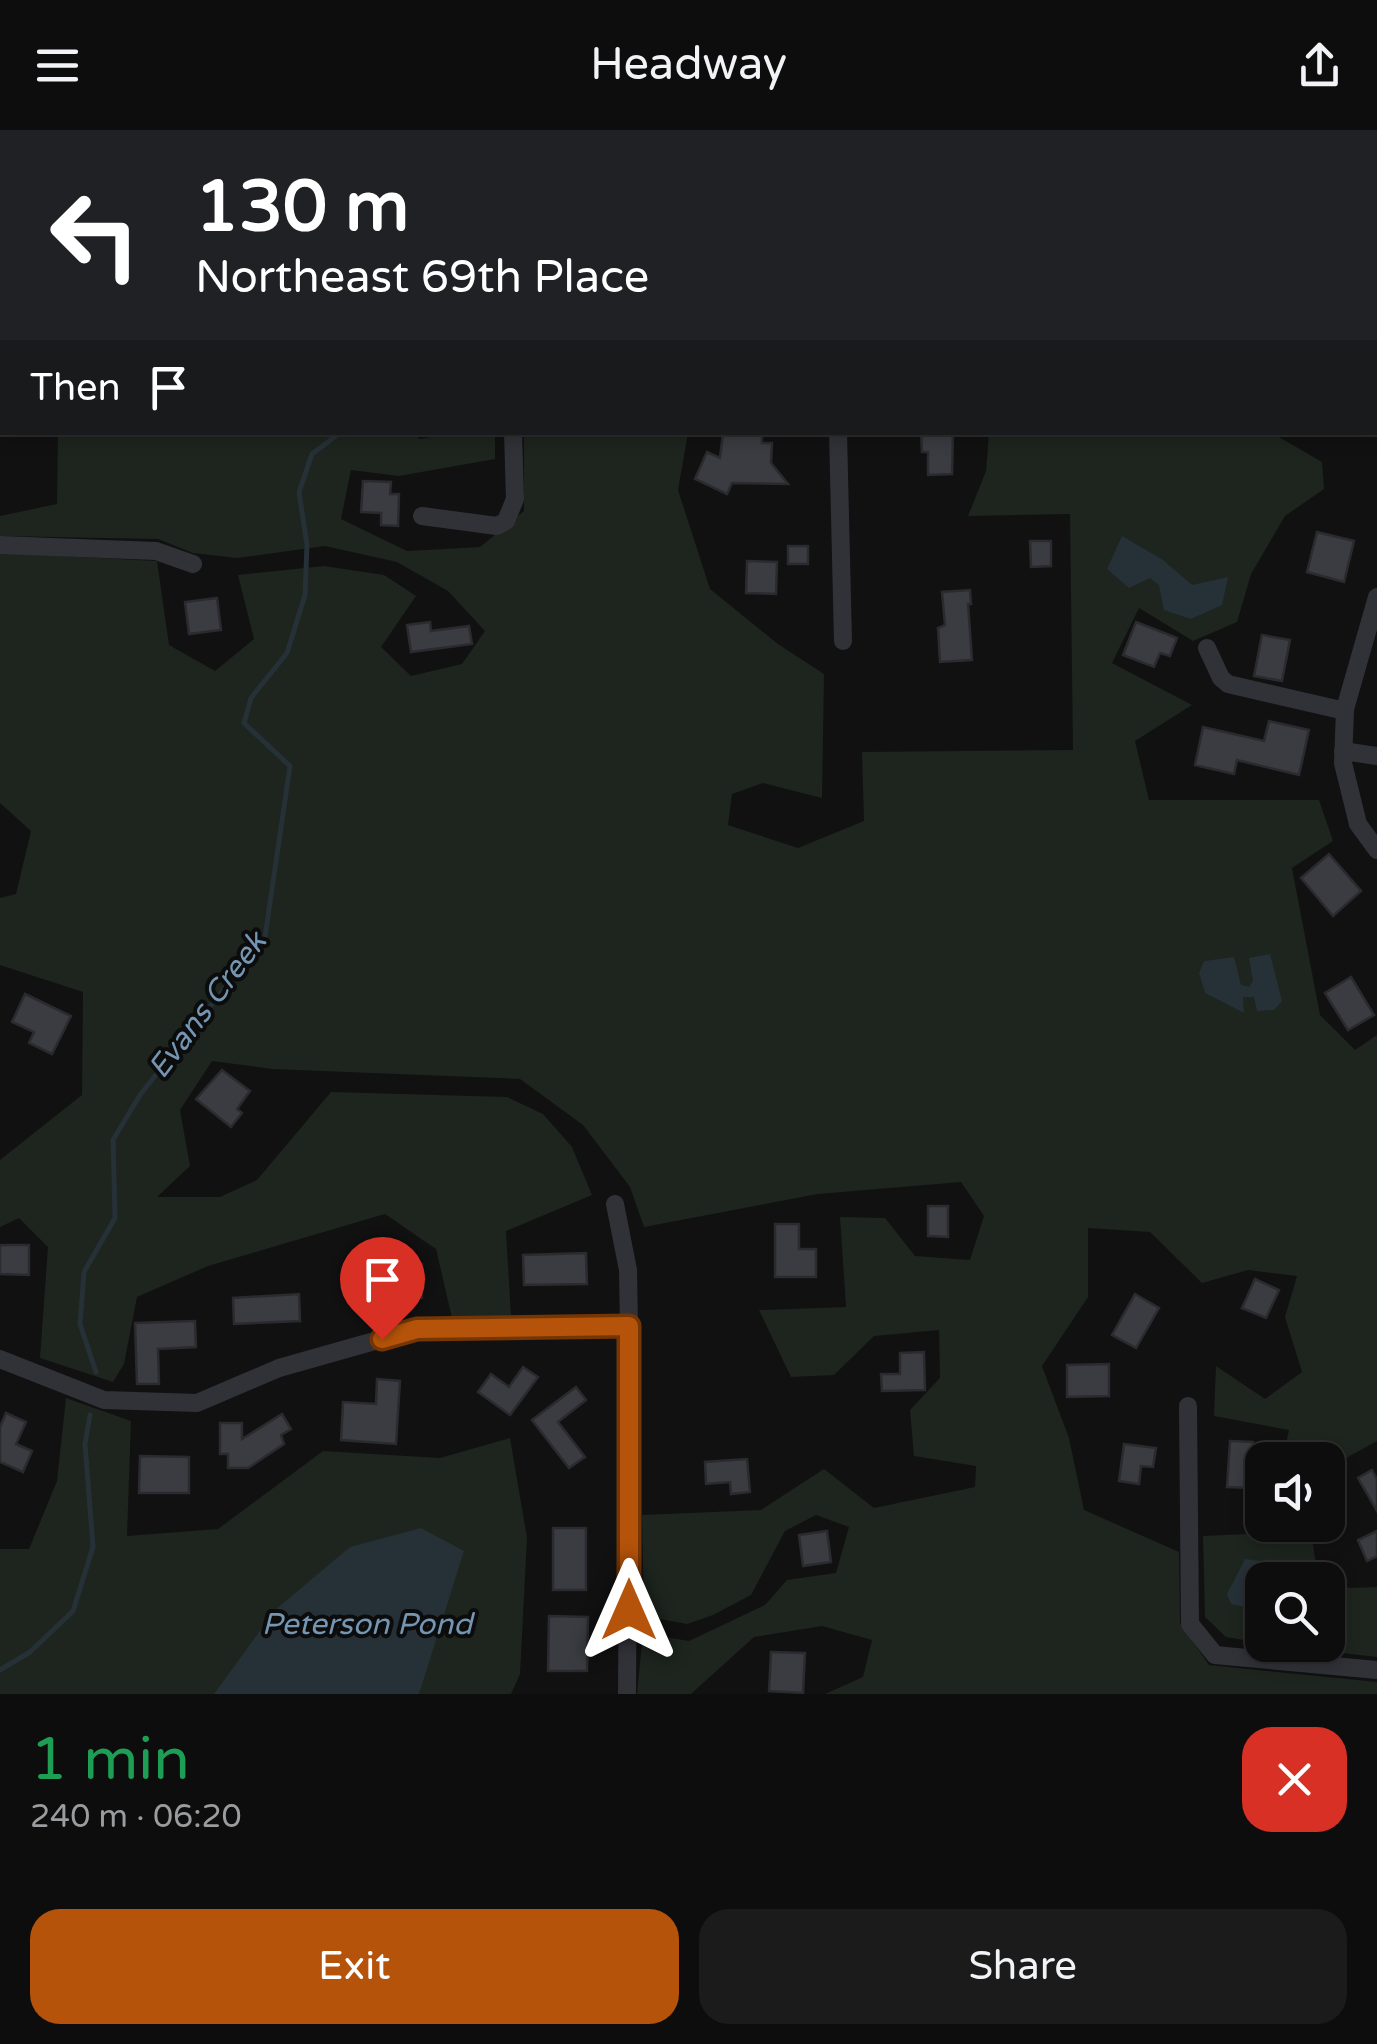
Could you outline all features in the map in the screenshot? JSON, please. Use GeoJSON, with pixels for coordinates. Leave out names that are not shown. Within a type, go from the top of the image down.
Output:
{"type":"FeatureCollection","features":[{"type":"Feature","properties":{"kind":"street"},"geometry":{"type":"LineString","coordinates":[[422,516],[496,526],[506,521],[515,500],[513,435]]}},
{"type":"Feature","properties":{"kind":"street"},"geometry":{"type":"LineString","coordinates":[[838,435],[843,642]]}},
{"type":"Feature","properties":{"kind":"street"},"geometry":{"type":"LineString","coordinates":[[0,545],[156,551],[193,564]]}},
{"type":"Feature","properties":{"kind":"street"},"geometry":{"type":"LineString","coordinates":[[1377,597],[1345,711],[1342,763],[1358,824],[1377,850]]}},
{"type":"Feature","properties":{"kind":"street"},"geometry":{"type":"LineString","coordinates":[[1207,648],[1221,678],[1228,684],[1345,711]]}},
{"type":"Feature","properties":{"kind":"street"},"geometry":{"type":"LineString","coordinates":[[1343,751],[1377,756]]}},
{"type":"Feature","properties":{"kind":"street"},"geometry":{"type":"LineString","coordinates":[[615,1204],[628,1270],[627,1694]]}},
{"type":"Feature","properties":{"kind":"street"},"geometry":{"type":"LineString","coordinates":[[0,1359],[104,1400],[197,1404],[279,1368],[417,1329],[629,1326]]}},
{"type":"Feature","properties":{"kind":"street"},"geometry":{"type":"LineString","coordinates":[[1188,1406],[1190,1624],[1215,1656],[1377,1670]]}},
{"type":"Feature","properties":{"kind":"shaded area"},"geometry":{"type":"Polygon","coordinates":[[[58,435],[415,435],[420,439],[495,435],[495,459],[399,476],[351,470],[341,519],[407,551],[480,547],[524,511],[524,435],[688,435],[678,490],[710,589],[778,644],[824,674],[822,798],[763,783],[732,794],[728,825],[798,848],[864,821],[862,752],[1073,750],[1070,514],[968,516],[986,471],[989,435],[1275,435],[1322,462],[1324,489],[1285,516],[1251,574],[1237,622],[1193,641],[1139,608],[1112,663],[1192,705],[1135,741],[1149,800],[1319,800],[1333,841],[1292,868],[1320,1015],[1355,1050],[1377,1035],[1377,1441],[1345,1459],[1345,1442],[1287,1442],[1289,1430],[1214,1416],[1216,1366],[1265,1399],[1302,1372],[1285,1317],[1297,1276],[1248,1270],[1202,1283],[1150,1232],[1088,1228],[1088,1297],[1042,1366],[1069,1438],[1084,1510],[1179,1552],[1180,1623],[1209,1665],[1377,1682],[1377,1694],[825,1694],[863,1677],[872,1640],[822,1626],[754,1637],[691,1694],[637,1694],[643,1633],[689,1641],[765,1605],[787,1580],[836,1573],[849,1527],[816,1515],[785,1531],[751,1595],[687,1624],[644,1616],[642,1515],[761,1510],[824,1469],[874,1508],[975,1487],[976,1466],[914,1456],[910,1410],[940,1378],[939,1330],[874,1336],[834,1375],[791,1377],[759,1310],[846,1307],[840,1217],[885,1218],[915,1256],[970,1260],[984,1216],[961,1182],[818,1194],[644,1227],[630,1187],[583,1125],[520,1079],[272,1069],[212,1061],[180,1110],[190,1166],[157,1197],[220,1197],[257,1180],[331,1092],[507,1097],[543,1114],[572,1147],[592,1195],[506,1231],[511,1317],[452,1318],[436,1249],[385,1214],[208,1266],[137,1297],[124,1364],[113,1382],[40,1358],[48,1247],[19,1218],[0,1227],[0,1160],[82,1095],[83,992],[0,965],[0,898],[16,894],[31,831],[0,803],[0,553],[157,561],[169,645],[215,671],[254,639],[238,575],[324,566],[384,575],[416,596],[381,647],[411,676],[462,664],[485,631],[448,591],[397,562],[325,546],[237,558],[193,553],[158,539],[0,536],[0,516],[57,504],[58,435]]]}},
{"type":"Feature","properties":{"kind":"shaded area"},"geometry":{"type":"Polygon","coordinates":[[[66,1398],[131,1421],[127,1536],[218,1529],[323,1451],[440,1458],[510,1438],[527,1538],[520,1674],[511,1694],[0,1694],[0,1549],[29,1549],[57,1481],[66,1398]]]}},
{"type":"Feature","properties":{"kind":"shaded area"},"geometry":{"type":"Polygon","coordinates":[[[1245,1534],[1245,1542],[1312,1542],[1319,1562],[1245,1562],[1245,1640],[1226,1637],[1205,1617],[1203,1536],[1245,1534]]]}},
{"type":"Feature","properties":{"kind":"shaded area"},"geometry":{"type":"Polygon","coordinates":[[[1345,1585],[1349,1588],[1377,1587],[1377,1657],[1345,1653],[1345,1585]]]}},
{"type":"Feature","properties":{"kind":"water"},"geometry":{"type":"Polygon","coordinates":[[[1122,536],[1163,560],[1192,585],[1228,577],[1222,605],[1191,619],[1164,610],[1159,585],[1150,578],[1129,588],[1107,569],[1122,536]]]}},
{"type":"Feature","properties":{"kind":"water"},"geometry":{"type":"Polygon","coordinates":[[[1270,954],[1282,1001],[1274,1010],[1257,1011],[1254,997],[1243,997],[1244,1013],[1205,993],[1199,973],[1204,961],[1234,957],[1241,985],[1249,987],[1253,981],[1249,958],[1270,954]]]}},
{"type":"Feature","properties":{"kind":"water","name":"Peterson Pond"},"geometry":{"type":"Polygon","coordinates":[[[421,1528],[464,1551],[419,1694],[214,1694],[275,1610],[350,1547],[421,1528]]]}},
{"type":"Feature","properties":{"kind":"water"},"geometry":{"type":"Polygon","coordinates":[[[1245,1559],[1260,1561],[1245,1562],[1245,1607],[1231,1604],[1227,1594],[1245,1559]]]}},
{"type":"Feature","properties":{"kind":"building"},"geometry":{"type":"Polygon","coordinates":[[[723,435],[762,435],[762,443],[772,443],[771,463],[788,484],[732,483],[727,494],[695,479],[707,452],[720,458],[723,435]]]}},
{"type":"Feature","properties":{"kind":"building"},"geometry":{"type":"Polygon","coordinates":[[[921,435],[953,435],[952,474],[928,475],[928,452],[922,452],[921,435]]]}},
{"type":"Feature","properties":{"kind":"building"},"geometry":{"type":"Polygon","coordinates":[[[363,481],[391,482],[390,494],[399,494],[398,526],[381,525],[381,513],[361,512],[363,481]]]}},
{"type":"Feature","properties":{"kind":"building"},"geometry":{"type":"Polygon","coordinates":[[[1317,532],[1354,541],[1344,582],[1307,572],[1317,532]]]}},
{"type":"Feature","properties":{"kind":"building"},"geometry":{"type":"Polygon","coordinates":[[[1030,541],[1051,541],[1051,566],[1031,567],[1030,541]]]}},
{"type":"Feature","properties":{"kind":"building"},"geometry":{"type":"Polygon","coordinates":[[[788,546],[808,546],[808,564],[788,564],[788,546]]]}},
{"type":"Feature","properties":{"kind":"building"},"geometry":{"type":"Polygon","coordinates":[[[747,561],[777,562],[776,594],[746,593],[747,561]]]}},
{"type":"Feature","properties":{"kind":"building"},"geometry":{"type":"Polygon","coordinates":[[[970,590],[972,660],[940,662],[938,628],[945,625],[942,592],[970,590]]]}},
{"type":"Feature","properties":{"kind":"building"},"geometry":{"type":"Polygon","coordinates":[[[217,598],[221,630],[189,634],[185,602],[217,598]]]}},
{"type":"Feature","properties":{"kind":"building"},"geometry":{"type":"Polygon","coordinates":[[[430,622],[431,631],[469,626],[472,644],[411,652],[407,625],[430,622]]]}},
{"type":"Feature","properties":{"kind":"building"},"geometry":{"type":"Polygon","coordinates":[[[1136,622],[1177,638],[1170,656],[1160,653],[1154,667],[1123,655],[1136,622]]]}},
{"type":"Feature","properties":{"kind":"building"},"geometry":{"type":"Polygon","coordinates":[[[1262,635],[1290,640],[1282,681],[1254,676],[1262,635]]]}},
{"type":"Feature","properties":{"kind":"building"},"geometry":{"type":"Polygon","coordinates":[[[1269,721],[1309,730],[1299,775],[1237,760],[1234,774],[1195,765],[1203,727],[1264,741],[1269,721]]]}},
{"type":"Feature","properties":{"kind":"building"},"geometry":{"type":"Polygon","coordinates":[[[1329,854],[1361,891],[1333,916],[1301,878],[1329,854]]]}},
{"type":"Feature","properties":{"kind":"building"},"geometry":{"type":"Polygon","coordinates":[[[1351,977],[1374,1015],[1348,1030],[1325,993],[1351,977]]]}},
{"type":"Feature","properties":{"kind":"building"},"geometry":{"type":"Polygon","coordinates":[[[25,994],[71,1016],[52,1054],[29,1043],[34,1032],[12,1022],[25,994]]]}},
{"type":"Feature","properties":{"kind":"building"},"geometry":{"type":"Polygon","coordinates":[[[222,1070],[250,1091],[237,1109],[242,1113],[231,1127],[196,1099],[222,1070]]]}},
{"type":"Feature","properties":{"kind":"building"},"geometry":{"type":"Polygon","coordinates":[[[928,1206],[948,1206],[948,1237],[928,1236],[928,1206]]]}},
{"type":"Feature","properties":{"kind":"building"},"geometry":{"type":"Polygon","coordinates":[[[775,1224],[799,1224],[799,1249],[816,1249],[816,1277],[775,1277],[775,1224]]]}},
{"type":"Feature","properties":{"kind":"building"},"geometry":{"type":"Polygon","coordinates":[[[0,1245],[29,1245],[29,1275],[0,1274],[0,1245]]]}},
{"type":"Feature","properties":{"kind":"building"},"geometry":{"type":"Polygon","coordinates":[[[586,1253],[587,1284],[524,1285],[523,1255],[586,1253]]]}},
{"type":"Feature","properties":{"kind":"building"},"geometry":{"type":"Polygon","coordinates":[[[363,1264],[422,1264],[422,1298],[363,1298],[363,1264]]]}},
{"type":"Feature","properties":{"kind":"building"},"geometry":{"type":"Polygon","coordinates":[[[1255,1279],[1279,1290],[1266,1318],[1242,1308],[1255,1279]]]}},
{"type":"Feature","properties":{"kind":"building"},"geometry":{"type":"Polygon","coordinates":[[[299,1294],[300,1321],[234,1324],[233,1298],[299,1294]]]}},
{"type":"Feature","properties":{"kind":"building"},"geometry":{"type":"Polygon","coordinates":[[[1135,1294],[1159,1308],[1136,1348],[1112,1335],[1135,1294]]]}},
{"type":"Feature","properties":{"kind":"building"},"geometry":{"type":"Polygon","coordinates":[[[195,1321],[196,1347],[158,1349],[159,1384],[137,1384],[135,1323],[195,1321]]]}},
{"type":"Feature","properties":{"kind":"building"},"geometry":{"type":"Polygon","coordinates":[[[924,1352],[925,1390],[882,1391],[881,1374],[900,1374],[900,1353],[924,1352]]]}},
{"type":"Feature","properties":{"kind":"building"},"geometry":{"type":"Polygon","coordinates":[[[1109,1364],[1109,1396],[1067,1397],[1067,1365],[1109,1364]]]}},
{"type":"Feature","properties":{"kind":"building"},"geometry":{"type":"Polygon","coordinates":[[[523,1367],[538,1377],[510,1415],[478,1392],[491,1374],[509,1387],[523,1367]]]}},
{"type":"Feature","properties":{"kind":"building"},"geometry":{"type":"Polygon","coordinates":[[[377,1379],[400,1381],[396,1444],[341,1440],[343,1402],[376,1404],[377,1379]]]}},
{"type":"Feature","properties":{"kind":"building"},"geometry":{"type":"Polygon","coordinates":[[[576,1387],[586,1400],[558,1422],[585,1457],[569,1468],[532,1420],[576,1387]]]}},
{"type":"Feature","properties":{"kind":"building"},"geometry":{"type":"Polygon","coordinates":[[[6,1413],[26,1422],[16,1444],[32,1451],[23,1472],[0,1462],[0,1427],[6,1413]]]}},
{"type":"Feature","properties":{"kind":"building"},"geometry":{"type":"Polygon","coordinates":[[[282,1414],[291,1429],[281,1435],[284,1444],[248,1468],[228,1468],[228,1454],[220,1454],[220,1423],[242,1423],[242,1439],[282,1414]]]}},
{"type":"Feature","properties":{"kind":"building"},"geometry":{"type":"Polygon","coordinates":[[[1230,1441],[1253,1442],[1245,1442],[1245,1488],[1227,1487],[1230,1441]]]}},
{"type":"Feature","properties":{"kind":"building"},"geometry":{"type":"Polygon","coordinates":[[[1124,1444],[1156,1448],[1153,1467],[1141,1466],[1139,1484],[1119,1481],[1124,1444]]]}},
{"type":"Feature","properties":{"kind":"building"},"geometry":{"type":"Polygon","coordinates":[[[140,1456],[189,1457],[189,1493],[139,1493],[140,1456]]]}},
{"type":"Feature","properties":{"kind":"building"},"geometry":{"type":"Polygon","coordinates":[[[747,1459],[750,1492],[731,1494],[730,1482],[706,1484],[705,1462],[747,1459]]]}},
{"type":"Feature","properties":{"kind":"building"},"geometry":{"type":"Polygon","coordinates":[[[1372,1470],[1377,1479],[1377,1511],[1358,1478],[1372,1470]]]}},
{"type":"Feature","properties":{"kind":"building"},"geometry":{"type":"Polygon","coordinates":[[[553,1528],[586,1528],[586,1590],[553,1590],[553,1528]]]}},
{"type":"Feature","properties":{"kind":"building"},"geometry":{"type":"Polygon","coordinates":[[[827,1531],[831,1562],[803,1566],[799,1535],[827,1531]]]}},
{"type":"Feature","properties":{"kind":"building"},"geometry":{"type":"Polygon","coordinates":[[[1377,1531],[1377,1556],[1367,1561],[1358,1540],[1377,1531]]]}},
{"type":"Feature","properties":{"kind":"building"},"geometry":{"type":"Polygon","coordinates":[[[549,1616],[588,1617],[587,1671],[548,1671],[549,1616]]]}},
{"type":"Feature","properties":{"kind":"building"},"geometry":{"type":"Polygon","coordinates":[[[771,1652],[805,1653],[803,1693],[769,1691],[771,1652]]]}},
{"type":"Feature","properties":{"kind":"waterway","name":"Evans Creek"},"geometry":{"type":"LineString","coordinates":[[96,1372],[80,1324],[84,1272],[115,1218],[113,1140],[140,1095],[265,937],[290,766],[244,723],[251,698],[287,653],[305,595],[307,545],[299,492],[312,454],[337,435]]}},
{"type":"Feature","properties":{"kind":"waterway","name":"Evans Creek"},"geometry":{"type":"LineString","coordinates":[[0,1670],[30,1652],[73,1611],[93,1547],[85,1444],[90,1415]]}},
{"type":"Feature","properties":{"kind":"route"},"geometry":{"type":"LineString","coordinates":[[382,1339],[417,1329],[629,1326],[629,1610]]}}]}
